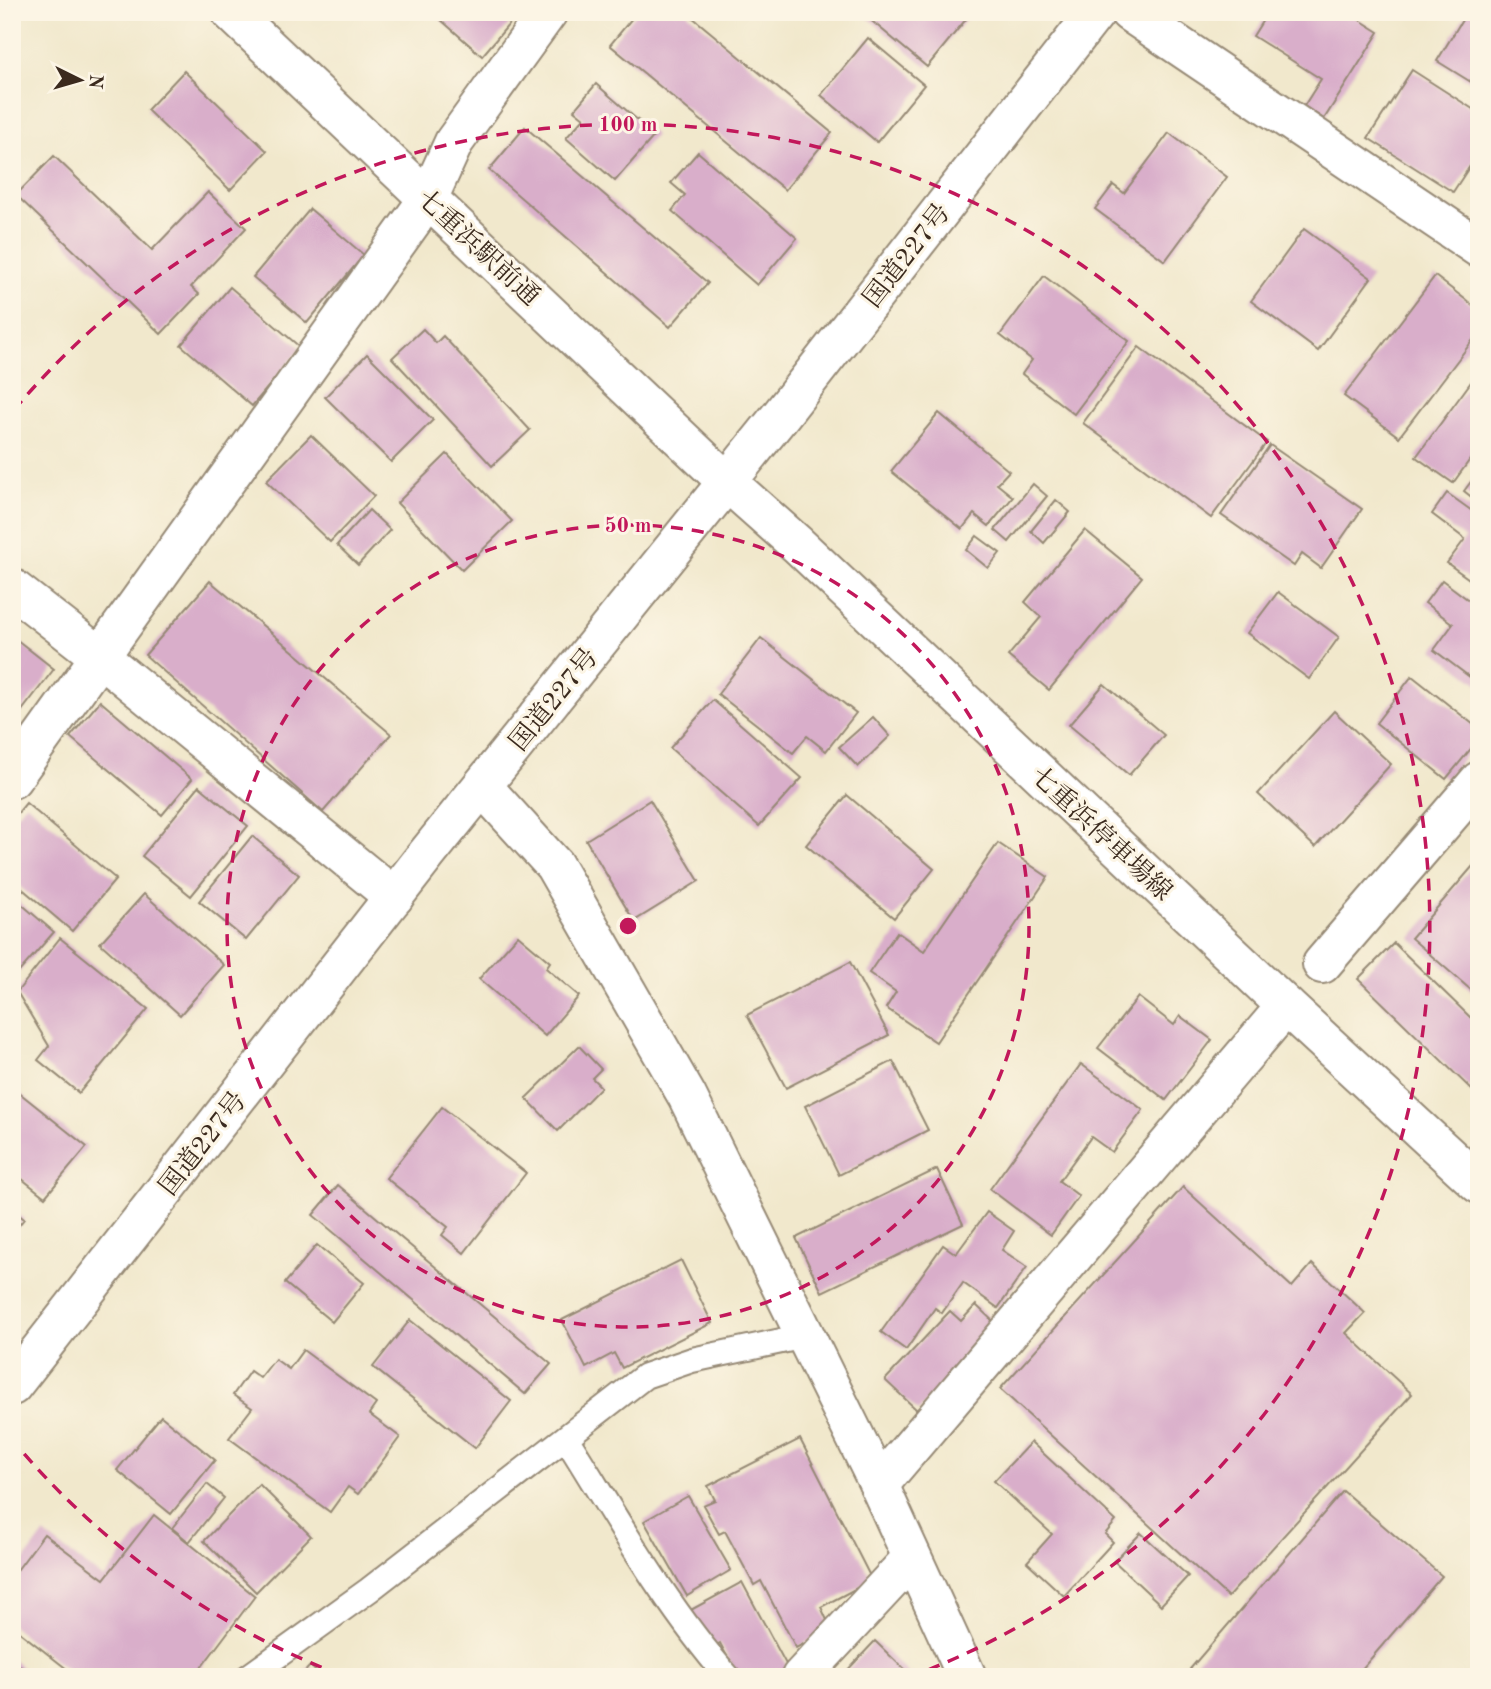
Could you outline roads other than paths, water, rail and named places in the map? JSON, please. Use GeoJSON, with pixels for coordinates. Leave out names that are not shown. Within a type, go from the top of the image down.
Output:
{"type":"FeatureCollection","features":[{"type":"Feature","properties":{"kind":"main road","name":"七重浜駅前通"},"geometry":{"type":"LineString","coordinates":[[231,12],[726,481]]}},
{"type":"Feature","properties":{"kind":"main road"},"geometry":{"type":"LineString","coordinates":[[12,779],[428,199],[454,142],[548,12]]}},
{"type":"Feature","properties":{"kind":"main road","name":"国道227号"},"geometry":{"type":"LineString","coordinates":[[12,1386],[394,897],[781,415],[1096,12]]}},
{"type":"Feature","properties":{"kind":"main road"},"geometry":{"type":"LineString","coordinates":[[1129,12],[1479,248]]}},
{"type":"Feature","properties":{"kind":"main road","name":"七重浜停車場線"},"geometry":{"type":"LineString","coordinates":[[726,481],[797,544],[1286,1006],[1479,1184]]}},
{"type":"Feature","properties":{"kind":"main road"},"geometry":{"type":"LineString","coordinates":[[12,588],[394,897]]}},
{"type":"Feature","properties":{"kind":"main road"},"geometry":{"type":"LineString","coordinates":[[1322,964],[1479,781]]}},
{"type":"Feature","properties":{"kind":"main road"},"geometry":{"type":"LineString","coordinates":[[483,787],[554,866],[687,1096],[879,1485],[967,1677]]}},
{"type":"Feature","properties":{"kind":"main road"},"geometry":{"type":"LineString","coordinates":[[879,1485],[1286,1006]]}},
{"type":"Feature","properties":{"kind":"main road"},"geometry":{"type":"LineString","coordinates":[[801,1677],[912,1558]]}},
{"type":"Feature","properties":{"kind":"lane"},"geometry":{"type":"LineString","coordinates":[[248,1677],[369,1590],[645,1376],[692,1360],[805,1336]]}},
{"type":"Feature","properties":{"kind":"lane"},"geometry":{"type":"LineString","coordinates":[[566,1438],[657,1583],[728,1677]]}}]}
